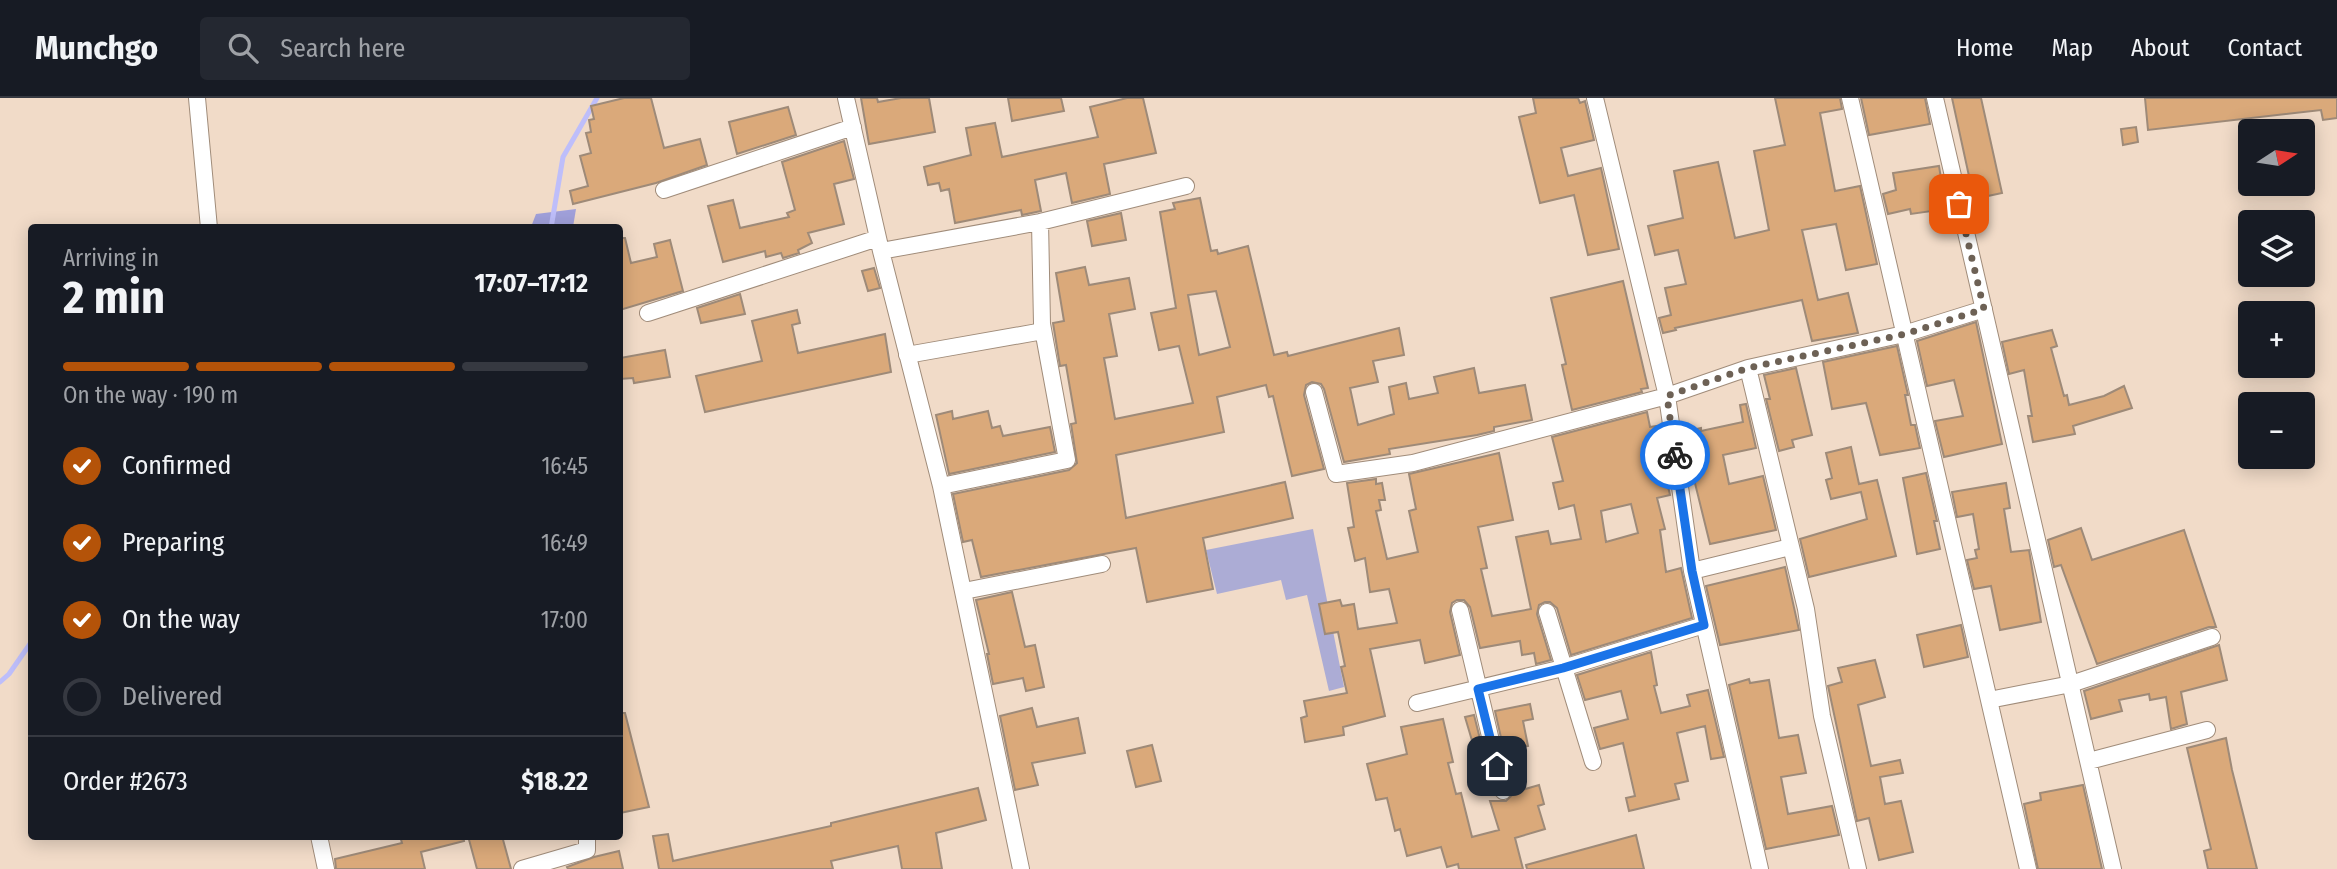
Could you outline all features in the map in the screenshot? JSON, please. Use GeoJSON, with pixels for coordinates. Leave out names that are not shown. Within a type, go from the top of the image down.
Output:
{"type":"FeatureCollection","features":[{"type":"Feature","properties":{"kind":"street"},"geometry":{"type":"LineString","coordinates":[[197,98],[209,224]]}},
{"type":"Feature","properties":{"kind":"street"},"geometry":{"type":"LineString","coordinates":[[846,98],[941,486],[1021,869]]}},
{"type":"Feature","properties":{"kind":"street"},"geometry":{"type":"LineString","coordinates":[[1595,98],[1667,396],[1692,571],[1760,869]]}},
{"type":"Feature","properties":{"kind":"street"},"geometry":{"type":"LineString","coordinates":[[1850,98],[2028,869]]}},
{"type":"Feature","properties":{"kind":"street"},"geometry":{"type":"LineString","coordinates":[[1935,98],[2113,869]]}},
{"type":"Feature","properties":{"kind":"street"},"geometry":{"type":"LineString","coordinates":[[664,190],[853,127]]}},
{"type":"Feature","properties":{"kind":"street"},"geometry":{"type":"LineString","coordinates":[[648,313],[880,244],[1040,222],[1186,186]]}},
{"type":"Feature","properties":{"kind":"street"},"geometry":{"type":"LineString","coordinates":[[941,486],[1067,460],[1043,331],[1040,222]]}},
{"type":"Feature","properties":{"kind":"street"},"geometry":{"type":"LineString","coordinates":[[1314,392],[1336,474],[1413,463],[1667,396],[1748,368],[1905,334],[1984,309]]}},
{"type":"Feature","properties":{"kind":"street"},"geometry":{"type":"LineString","coordinates":[[907,355],[1043,331]]}},
{"type":"Feature","properties":{"kind":"street"},"geometry":{"type":"LineString","coordinates":[[1748,368],[1805,609],[1822,716],[1858,869]]}},
{"type":"Feature","properties":{"kind":"street"},"geometry":{"type":"LineString","coordinates":[[1692,571],[1790,547]]}},
{"type":"Feature","properties":{"kind":"street"},"geometry":{"type":"LineString","coordinates":[[964,591],[1102,564]]}},
{"type":"Feature","properties":{"kind":"street"},"geometry":{"type":"LineString","coordinates":[[1460,610],[1503,791]]}},
{"type":"Feature","properties":{"kind":"street"},"geometry":{"type":"LineString","coordinates":[[1547,612],[1593,762]]}},
{"type":"Feature","properties":{"kind":"street"},"geometry":{"type":"LineString","coordinates":[[1417,704],[1563,668],[1704,625]]}},
{"type":"Feature","properties":{"kind":"street"},"geometry":{"type":"LineString","coordinates":[[1989,700],[2071,684],[2211,637]]}},
{"type":"Feature","properties":{"kind":"street"},"geometry":{"type":"LineString","coordinates":[[2088,761],[2207,730]]}},
{"type":"Feature","properties":{"kind":"street"},"geometry":{"type":"LineString","coordinates":[[320,840],[326,869]]}},
{"type":"Feature","properties":{"kind":"street"},"geometry":{"type":"LineString","coordinates":[[522,869],[587,850],[587,840]]}},
{"type":"Feature","properties":{"kind":"shaded area"},"geometry":{"type":"Polygon","coordinates":[[[576,209],[574,224],[532,224],[536,214],[576,209]]]}},
{"type":"Feature","properties":{"kind":"shaded area"},"geometry":{"type":"Polygon","coordinates":[[[1313,529],[1344,687],[1329,691],[1307,595],[1286,600],[1281,580],[1217,594],[1206,550],[1313,529]]]}},
{"type":"Feature","properties":{"kind":"building"},"geometry":{"type":"Polygon","coordinates":[[[624,98],[651,98],[664,148],[700,139],[707,165],[656,183],[573,204],[570,191],[588,186],[580,156],[591,153],[586,133],[591,132],[589,120],[594,119],[591,106],[624,98]]]}},
{"type":"Feature","properties":{"kind":"building"},"geometry":{"type":"Polygon","coordinates":[[[861,98],[877,98],[878,102],[901,98],[929,98],[935,132],[869,144],[861,98]]]}},
{"type":"Feature","properties":{"kind":"building"},"geometry":{"type":"Polygon","coordinates":[[[1008,98],[1061,98],[1064,111],[1012,121],[1008,98]]]}},
{"type":"Feature","properties":{"kind":"building"},"geometry":{"type":"Polygon","coordinates":[[[1127,98],[1143,98],[1156,153],[1104,164],[1110,194],[1072,203],[1066,173],[1035,180],[1041,211],[1022,215],[1021,210],[955,223],[949,189],[941,191],[939,183],[928,185],[924,167],[971,155],[966,128],[995,123],[1002,157],[1098,137],[1090,107],[1127,98]]]}},
{"type":"Feature","properties":{"kind":"building"},"geometry":{"type":"Polygon","coordinates":[[[1533,98],[1578,98],[1580,103],[1585,101],[1594,140],[1561,148],[1568,176],[1601,168],[1619,249],[1588,255],[1574,195],[1540,203],[1519,117],[1536,113],[1533,98]]]}},
{"type":"Feature","properties":{"kind":"building"},"geometry":{"type":"Polygon","coordinates":[[[1775,98],[1840,98],[1842,109],[1820,113],[1835,191],[1860,186],[1877,264],[1846,270],[1836,224],[1802,230],[1818,300],[1848,293],[1858,333],[1812,341],[1802,300],[1663,333],[1659,318],[1671,315],[1665,288],[1686,284],[1678,250],[1655,255],[1648,226],[1683,218],[1674,171],[1718,162],[1735,238],[1769,230],[1754,151],[1785,145],[1775,98]]]}},
{"type":"Feature","properties":{"kind":"building"},"geometry":{"type":"Polygon","coordinates":[[[1861,98],[1925,98],[1930,124],[1869,135],[1861,98]]]}},
{"type":"Feature","properties":{"kind":"building"},"geometry":{"type":"Polygon","coordinates":[[[1952,98],[1981,98],[2002,193],[1974,199],[1952,98]]]}},
{"type":"Feature","properties":{"kind":"building"},"geometry":{"type":"Polygon","coordinates":[[[2145,98],[2337,98],[2337,118],[2323,120],[2321,110],[2148,130],[2145,98]]]}},
{"type":"Feature","properties":{"kind":"building"},"geometry":{"type":"Polygon","coordinates":[[[788,107],[796,135],[737,154],[729,122],[788,107]]]}},
{"type":"Feature","properties":{"kind":"building"},"geometry":{"type":"Polygon","coordinates":[[[2136,127],[2138,142],[2123,145],[2121,129],[2136,127]]]}},
{"type":"Feature","properties":{"kind":"building"},"geometry":{"type":"Polygon","coordinates":[[[844,141],[854,179],[834,184],[844,224],[808,233],[812,243],[798,250],[799,253],[783,258],[781,253],[766,257],[765,251],[723,262],[708,206],[733,200],[740,228],[789,217],[787,213],[795,210],[782,162],[844,141]]]}},
{"type":"Feature","properties":{"kind":"building"},"geometry":{"type":"Polygon","coordinates":[[[1939,166],[1946,209],[1911,214],[1910,209],[1888,214],[1883,194],[1896,190],[1893,173],[1939,166]]]}},
{"type":"Feature","properties":{"kind":"building"},"geometry":{"type":"Polygon","coordinates":[[[1200,198],[1211,251],[1217,250],[1218,254],[1248,246],[1274,355],[1287,352],[1288,356],[1399,328],[1404,355],[1373,361],[1378,382],[1350,388],[1358,425],[1394,414],[1389,387],[1406,383],[1409,399],[1438,393],[1434,377],[1474,368],[1479,393],[1525,385],[1532,420],[1494,427],[1494,431],[1477,435],[1389,449],[1390,454],[1344,462],[1324,389],[1321,384],[1312,382],[1306,385],[1304,395],[1324,469],[1292,476],[1273,396],[1269,397],[1266,385],[1217,397],[1224,432],[1116,455],[1126,518],[1285,482],[1293,518],[1203,538],[1213,589],[1147,602],[1136,548],[981,577],[972,540],[963,542],[953,494],[1069,470],[1077,463],[1071,424],[1076,423],[1066,365],[1060,366],[1053,323],[1064,321],[1056,273],[1085,267],[1089,285],[1129,278],[1135,309],[1109,314],[1117,356],[1104,358],[1115,419],[1193,403],[1179,346],[1159,350],[1151,313],[1176,308],[1160,212],[1175,209],[1173,203],[1200,198]],[[1216,291],[1188,295],[1199,355],[1230,347],[1216,291]]]}},
{"type":"Feature","properties":{"kind":"building"},"geometry":{"type":"Polygon","coordinates":[[[1121,213],[1126,240],[1092,246],[1087,221],[1121,213]]]}},
{"type":"Feature","properties":{"kind":"building"},"geometry":{"type":"Polygon","coordinates":[[[623,238],[631,263],[657,257],[654,244],[670,240],[683,291],[623,309],[623,238]]]}},
{"type":"Feature","properties":{"kind":"building"},"geometry":{"type":"Polygon","coordinates":[[[874,268],[880,288],[868,291],[862,271],[874,268]]]}},
{"type":"Feature","properties":{"kind":"building"},"geometry":{"type":"Polygon","coordinates":[[[1623,281],[1648,388],[1641,389],[1642,392],[1572,410],[1562,365],[1566,364],[1551,298],[1623,281]]]}},
{"type":"Feature","properties":{"kind":"building"},"geometry":{"type":"Polygon","coordinates":[[[740,294],[745,314],[701,323],[697,308],[740,294]]]}},
{"type":"Feature","properties":{"kind":"building"},"geometry":{"type":"Polygon","coordinates":[[[797,310],[800,323],[792,325],[798,353],[885,334],[891,372],[705,412],[696,376],[762,361],[752,321],[797,310]]]}},
{"type":"Feature","properties":{"kind":"building"},"geometry":{"type":"Polygon","coordinates":[[[1976,322],[2002,444],[1944,457],[1935,421],[1963,416],[1954,380],[1927,386],[1917,341],[1976,322]]]}},
{"type":"Feature","properties":{"kind":"building"},"geometry":{"type":"Polygon","coordinates":[[[2052,330],[2057,346],[2051,348],[2069,405],[2104,396],[2124,386],[2132,408],[2073,426],[2075,434],[2033,442],[2028,416],[2032,416],[2024,370],[2009,374],[2002,342],[2052,330]]]}},
{"type":"Feature","properties":{"kind":"building"},"geometry":{"type":"Polygon","coordinates":[[[1897,346],[1908,395],[1905,395],[1911,425],[1915,425],[1920,448],[1880,455],[1866,403],[1832,409],[1823,362],[1897,346]]]}},
{"type":"Feature","properties":{"kind":"building"},"geometry":{"type":"Polygon","coordinates":[[[665,350],[670,377],[634,383],[633,378],[623,379],[623,357],[665,350]]]}},
{"type":"Feature","properties":{"kind":"building"},"geometry":{"type":"Polygon","coordinates":[[[1796,368],[1812,435],[1792,440],[1794,447],[1779,451],[1766,399],[1770,399],[1764,375],[1796,368]]]}},
{"type":"Feature","properties":{"kind":"building"},"geometry":{"type":"Polygon","coordinates":[[[1746,404],[1756,448],[1723,455],[1729,484],[1763,476],[1776,530],[1710,544],[1690,463],[1687,463],[1683,432],[1743,422],[1740,405],[1746,404]]]}},
{"type":"Feature","properties":{"kind":"building"},"geometry":{"type":"Polygon","coordinates":[[[952,411],[953,419],[988,411],[992,428],[1000,426],[1003,436],[1050,427],[1055,452],[949,474],[936,415],[952,411]]]}},
{"type":"Feature","properties":{"kind":"building"},"geometry":{"type":"Polygon","coordinates":[[[1647,412],[1650,427],[1657,426],[1659,437],[1662,436],[1667,468],[1664,469],[1670,495],[1657,498],[1665,529],[1660,530],[1666,572],[1681,568],[1692,618],[1571,655],[1557,608],[1550,602],[1545,602],[1539,605],[1537,614],[1551,660],[1536,664],[1534,653],[1522,655],[1520,641],[1480,648],[1470,607],[1464,600],[1457,600],[1452,603],[1450,612],[1460,655],[1425,663],[1420,640],[1370,649],[1385,716],[1343,727],[1344,735],[1305,742],[1301,718],[1307,716],[1304,701],[1347,693],[1341,667],[1345,666],[1338,632],[1325,634],[1319,604],[1340,600],[1342,606],[1354,604],[1358,629],[1397,623],[1389,589],[1370,592],[1365,558],[1355,561],[1348,528],[1354,527],[1347,483],[1376,479],[1376,484],[1382,483],[1385,500],[1379,500],[1381,510],[1376,511],[1387,559],[1418,552],[1409,511],[1416,509],[1409,474],[1499,453],[1513,520],[1478,527],[1487,568],[1481,569],[1492,616],[1531,609],[1516,537],[1548,531],[1551,544],[1581,539],[1574,505],[1559,509],[1553,483],[1563,481],[1552,437],[1647,412]],[[1631,504],[1601,511],[1606,542],[1638,533],[1631,504]]]}},
{"type":"Feature","properties":{"kind":"building"},"geometry":{"type":"Polygon","coordinates":[[[1851,447],[1859,484],[1877,480],[1896,556],[1809,577],[1800,539],[1867,519],[1861,492],[1831,499],[1826,480],[1832,478],[1826,453],[1851,447]]]}},
{"type":"Feature","properties":{"kind":"building"},"geometry":{"type":"Polygon","coordinates":[[[1926,473],[1937,521],[1934,521],[1940,549],[1917,554],[1903,478],[1926,473]]]}},
{"type":"Feature","properties":{"kind":"building"},"geometry":{"type":"Polygon","coordinates":[[[2006,483],[2010,508],[2004,509],[2011,552],[2029,550],[2041,622],[2000,630],[1991,586],[1974,589],[1967,560],[1977,558],[1975,550],[1979,549],[1973,514],[1957,517],[1952,492],[2006,483]]]}},
{"type":"Feature","properties":{"kind":"building"},"geometry":{"type":"Polygon","coordinates":[[[2081,528],[2092,560],[2184,530],[2216,627],[2097,664],[2061,565],[2054,567],[2048,540],[2081,528]]]}},
{"type":"Feature","properties":{"kind":"building"},"geometry":{"type":"Polygon","coordinates":[[[1785,567],[1799,630],[1720,645],[1706,586],[1785,567]]]}},
{"type":"Feature","properties":{"kind":"building"},"geometry":{"type":"Polygon","coordinates":[[[1012,592],[1025,647],[1035,645],[1044,687],[1026,691],[1023,678],[993,684],[976,600],[1012,592]]]}},
{"type":"Feature","properties":{"kind":"building"},"geometry":{"type":"Polygon","coordinates":[[[1961,625],[1968,657],[1924,667],[1917,635],[1961,625]]]}},
{"type":"Feature","properties":{"kind":"building"},"geometry":{"type":"Polygon","coordinates":[[[2219,645],[2227,680],[2181,692],[2187,724],[2171,729],[2166,697],[2150,700],[2149,694],[2119,700],[2122,711],[2091,719],[2084,691],[2219,645]]]}},
{"type":"Feature","properties":{"kind":"building"},"geometry":{"type":"Polygon","coordinates":[[[1651,652],[1657,685],[1654,686],[1661,713],[1690,706],[1687,695],[1708,690],[1724,757],[1711,759],[1705,726],[1677,733],[1688,781],[1675,784],[1679,799],[1629,811],[1626,798],[1635,796],[1623,743],[1600,749],[1594,728],[1628,719],[1621,691],[1585,700],[1577,675],[1651,652]]]}},
{"type":"Feature","properties":{"kind":"building"},"geometry":{"type":"Polygon","coordinates":[[[1875,660],[1885,697],[1858,705],[1871,766],[1900,760],[1903,773],[1880,777],[1885,804],[1901,801],[1913,852],[1879,860],[1869,818],[1857,821],[1828,686],[1842,682],[1838,668],[1875,660]]]}},
{"type":"Feature","properties":{"kind":"building"},"geometry":{"type":"Polygon","coordinates":[[[1749,679],[1750,683],[1769,680],[1779,738],[1798,735],[1806,773],[1781,777],[1788,814],[1832,806],[1839,835],[1766,849],[1729,685],[1749,679]]]}},
{"type":"Feature","properties":{"kind":"building"},"geometry":{"type":"Polygon","coordinates":[[[1530,704],[1533,719],[1523,721],[1528,746],[1504,751],[1495,711],[1530,704]]]}},
{"type":"Feature","properties":{"kind":"building"},"geometry":{"type":"Polygon","coordinates":[[[1032,708],[1037,727],[1078,718],[1085,753],[1032,763],[1038,785],[1015,790],[1000,716],[1032,708]]]}},
{"type":"Feature","properties":{"kind":"building"},"geometry":{"type":"Polygon","coordinates":[[[623,713],[625,713],[649,807],[623,812],[623,713]]]}},
{"type":"Feature","properties":{"kind":"building"},"geometry":{"type":"Polygon","coordinates":[[[1474,715],[1481,743],[1473,744],[1465,717],[1474,715]]]}},
{"type":"Feature","properties":{"kind":"building"},"geometry":{"type":"Polygon","coordinates":[[[1443,719],[1453,762],[1448,763],[1456,794],[1461,793],[1472,837],[1499,830],[1490,801],[1506,801],[1515,792],[1539,785],[1544,804],[1538,806],[1545,829],[1515,838],[1523,869],[1459,869],[1458,864],[1447,867],[1441,847],[1407,856],[1400,829],[1395,831],[1387,798],[1376,800],[1367,764],[1407,754],[1401,727],[1443,719]]]}},
{"type":"Feature","properties":{"kind":"building"},"geometry":{"type":"Polygon","coordinates":[[[2226,738],[2257,869],[2208,869],[2204,851],[2211,849],[2187,748],[2226,738]]]}},
{"type":"Feature","properties":{"kind":"building"},"geometry":{"type":"Polygon","coordinates":[[[1152,745],[1161,781],[1136,787],[1127,751],[1152,745]]]}},
{"type":"Feature","properties":{"kind":"building"},"geometry":{"type":"Polygon","coordinates":[[[2083,785],[2102,869],[2038,869],[2024,804],[2041,800],[2040,793],[2083,785]]]}},
{"type":"Feature","properties":{"kind":"building"},"geometry":{"type":"Polygon","coordinates":[[[978,788],[986,820],[936,833],[942,869],[902,869],[898,846],[831,861],[833,869],[659,869],[653,836],[668,834],[673,861],[831,826],[831,823],[978,788]]]}},
{"type":"Feature","properties":{"kind":"building"},"geometry":{"type":"Polygon","coordinates":[[[1636,835],[1644,869],[1527,869],[1526,865],[1636,835]]]}},
{"type":"Feature","properties":{"kind":"building"},"geometry":{"type":"Polygon","coordinates":[[[401,840],[464,841],[421,852],[425,869],[336,869],[335,859],[402,843],[401,840]]]}},
{"type":"Feature","properties":{"kind":"building"},"geometry":{"type":"Polygon","coordinates":[[[469,840],[503,840],[511,869],[477,869],[469,840]]]}},
{"type":"Feature","properties":{"kind":"building"},"geometry":{"type":"Polygon","coordinates":[[[619,851],[623,869],[567,867],[594,857],[619,851]]]}},
{"type":"Feature","properties":{"kind":"waterway"},"geometry":{"type":"LineString","coordinates":[[552,224],[563,157],[597,98]]}},
{"type":"Feature","properties":{"kind":"waterway"},"geometry":{"type":"LineString","coordinates":[[0,682],[28,647]]}},
{"type":"Feature","properties":{"kind":"way so far"},"geometry":{"type":"LineString","coordinates":[[1675,455],[1667,396],[1748,368],[1905,334],[1984,309],[1959,204]]}},
{"type":"Feature","properties":{"kind":"route"},"geometry":{"type":"LineString","coordinates":[[1497,766],[1478,689],[1563,668],[1704,625],[1692,571],[1675,455]]}}]}
